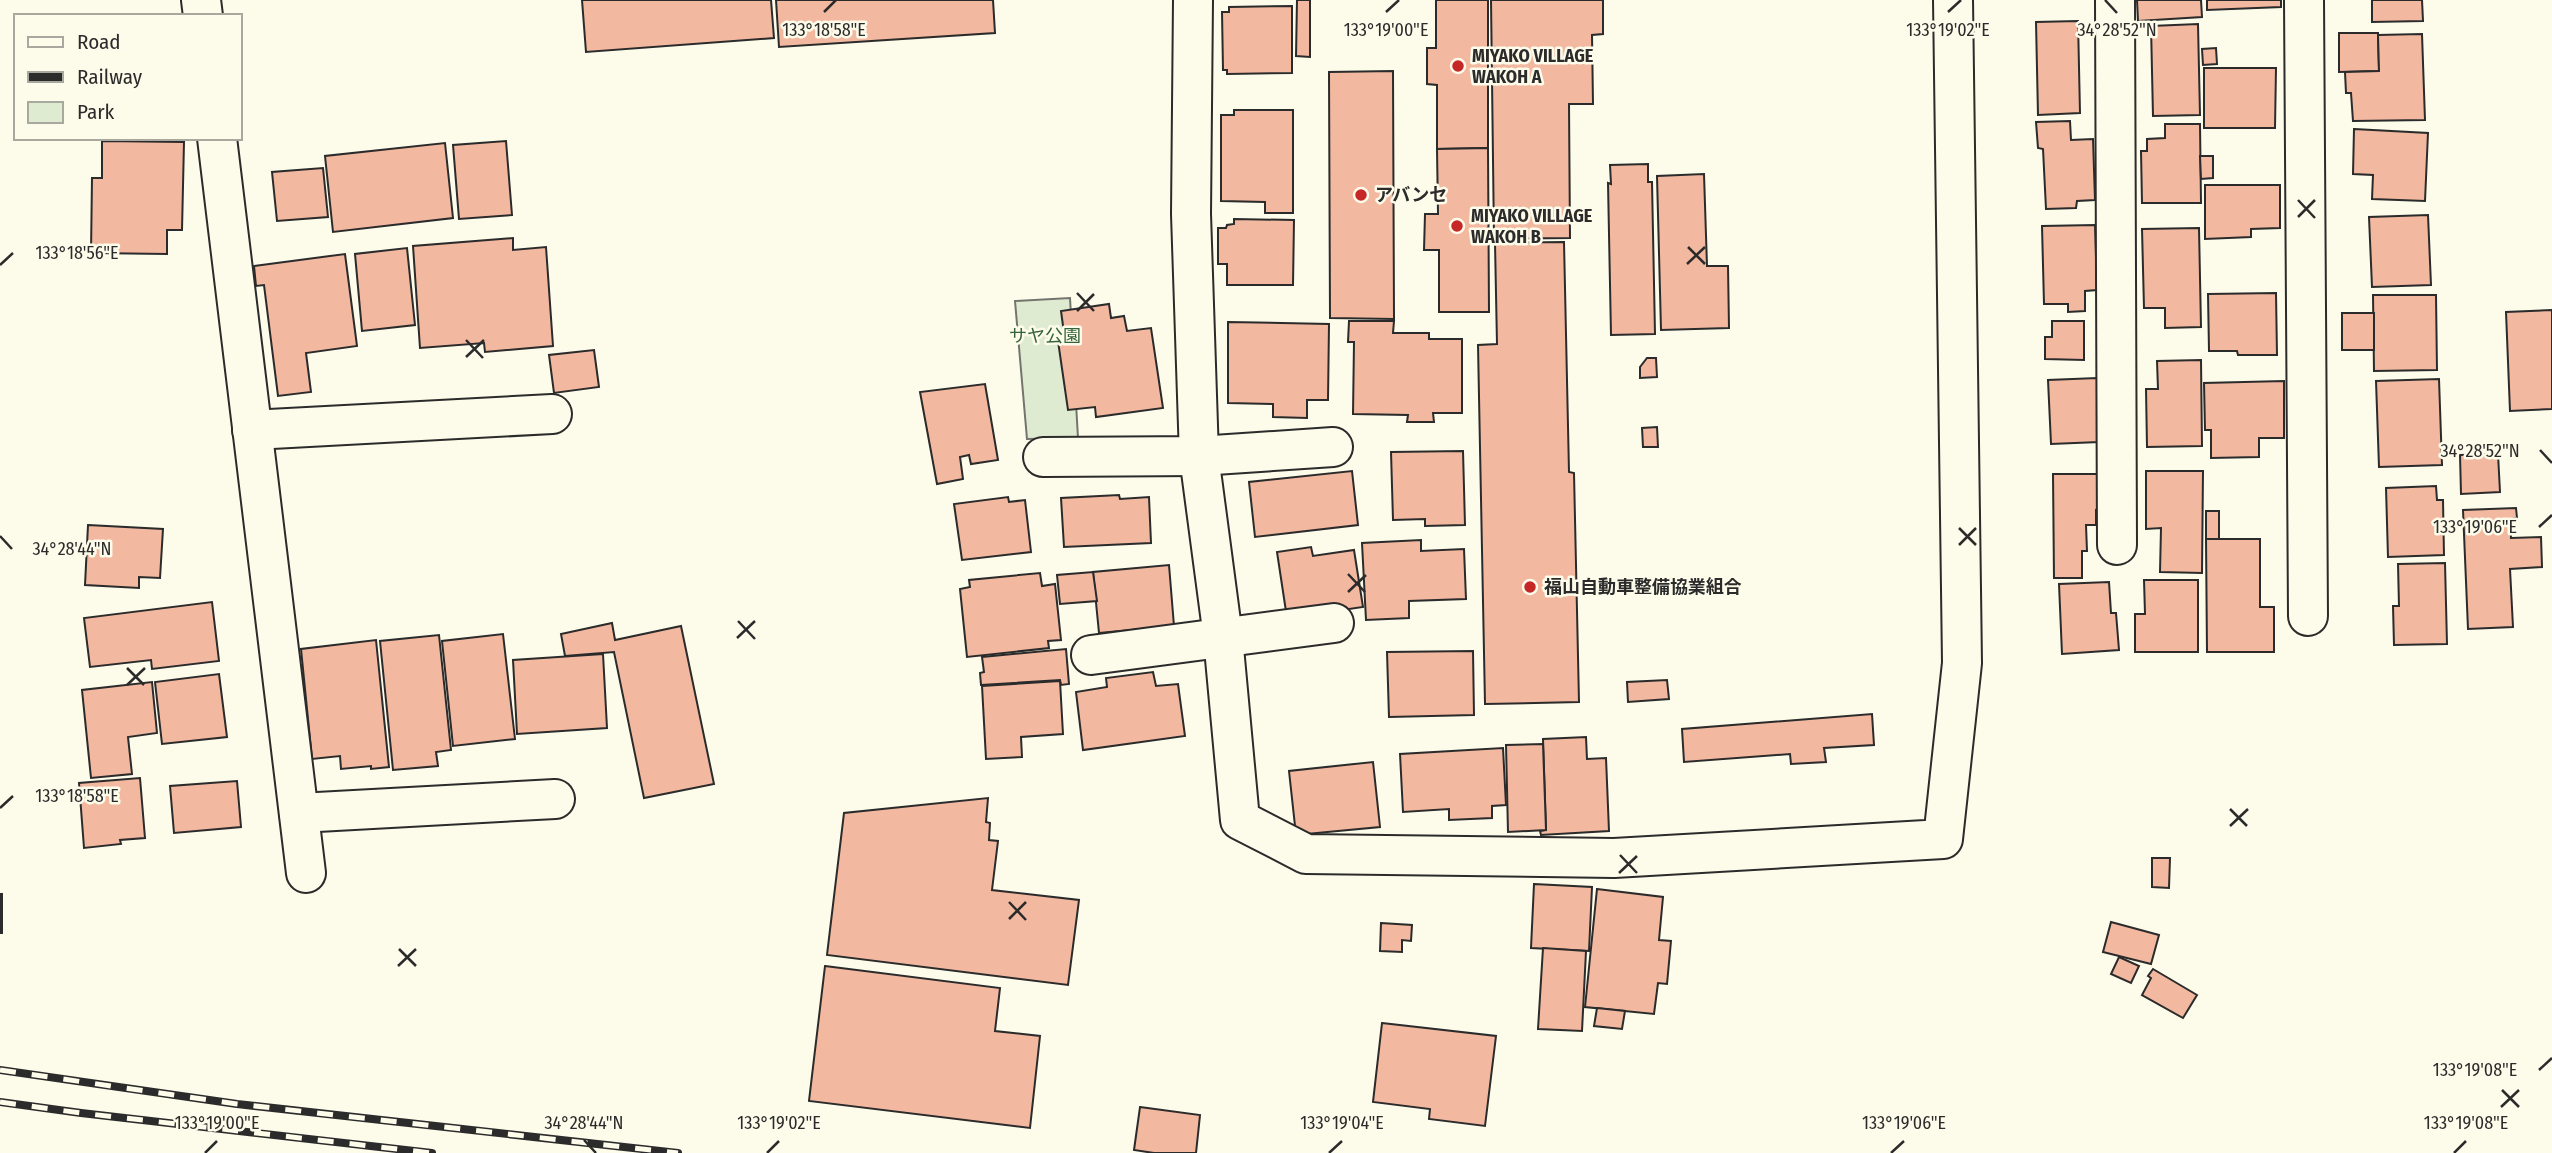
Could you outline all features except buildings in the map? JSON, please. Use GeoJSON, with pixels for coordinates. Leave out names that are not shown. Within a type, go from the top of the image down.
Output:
{"type":"FeatureCollection","features":[{"type":"Feature","properties":{"kind":"street"},"geometry":{"type":"LineString","coordinates":[[1193,0],[1191,214],[1199,456],[1223,637],[1240,820],[1306,854],[1614,858],[1943,839],[1962,663],[1953,0]]}},
{"type":"Feature","properties":{"kind":"street"},"geometry":{"type":"LineString","coordinates":[[2115,0],[2117,545]]}},
{"type":"Feature","properties":{"kind":"street"},"geometry":{"type":"LineString","coordinates":[[2304,0],[2308,616]]}},
{"type":"Feature","properties":{"kind":"street"},"geometry":{"type":"LineString","coordinates":[[217,140],[306,873]]}},
{"type":"Feature","properties":{"kind":"street"},"geometry":{"type":"LineString","coordinates":[[251,430],[552,414]]}},
{"type":"Feature","properties":{"kind":"street"},"geometry":{"type":"LineString","coordinates":[[1044,457],[1199,456],[1333,447]]}},
{"type":"Feature","properties":{"kind":"street"},"geometry":{"type":"LineString","coordinates":[[1091,655],[1334,623]]}},
{"type":"Feature","properties":{"kind":"street"},"geometry":{"type":"LineString","coordinates":[[299,813],[555,799]]}},
{"type":"Feature","properties":{"kind":"green space","name":"サヤ公園"},"geometry":{"type":"Polygon","coordinates":[[[1070,298],[1078,438],[1027,439],[1015,301],[1070,298]]]}},
{"type":"Feature","properties":{"kind":"railway"},"geometry":{"type":"LineString","coordinates":[[0,1070],[237,1104],[678,1153]]}},
{"type":"Feature","properties":{"kind":"railway"},"geometry":{"type":"LineString","coordinates":[[0,1102],[432,1153]]}},
{"type":"Feature","properties":{"kind":"place","name":"MIYAKO VILLAGE WAKOH A"},"geometry":{"type":"Point","coordinates":[1458,66]}},
{"type":"Feature","properties":{"kind":"place","name":"アバンセ"},"geometry":{"type":"Point","coordinates":[1361,195]}},
{"type":"Feature","properties":{"kind":"place","name":"MIYAKO VILLAGE WAKOH B"},"geometry":{"type":"Point","coordinates":[1457,226]}},
{"type":"Feature","properties":{"kind":"place","name":"福山自動車整備協業組合"},"geometry":{"type":"Point","coordinates":[1530,587]}}]}
